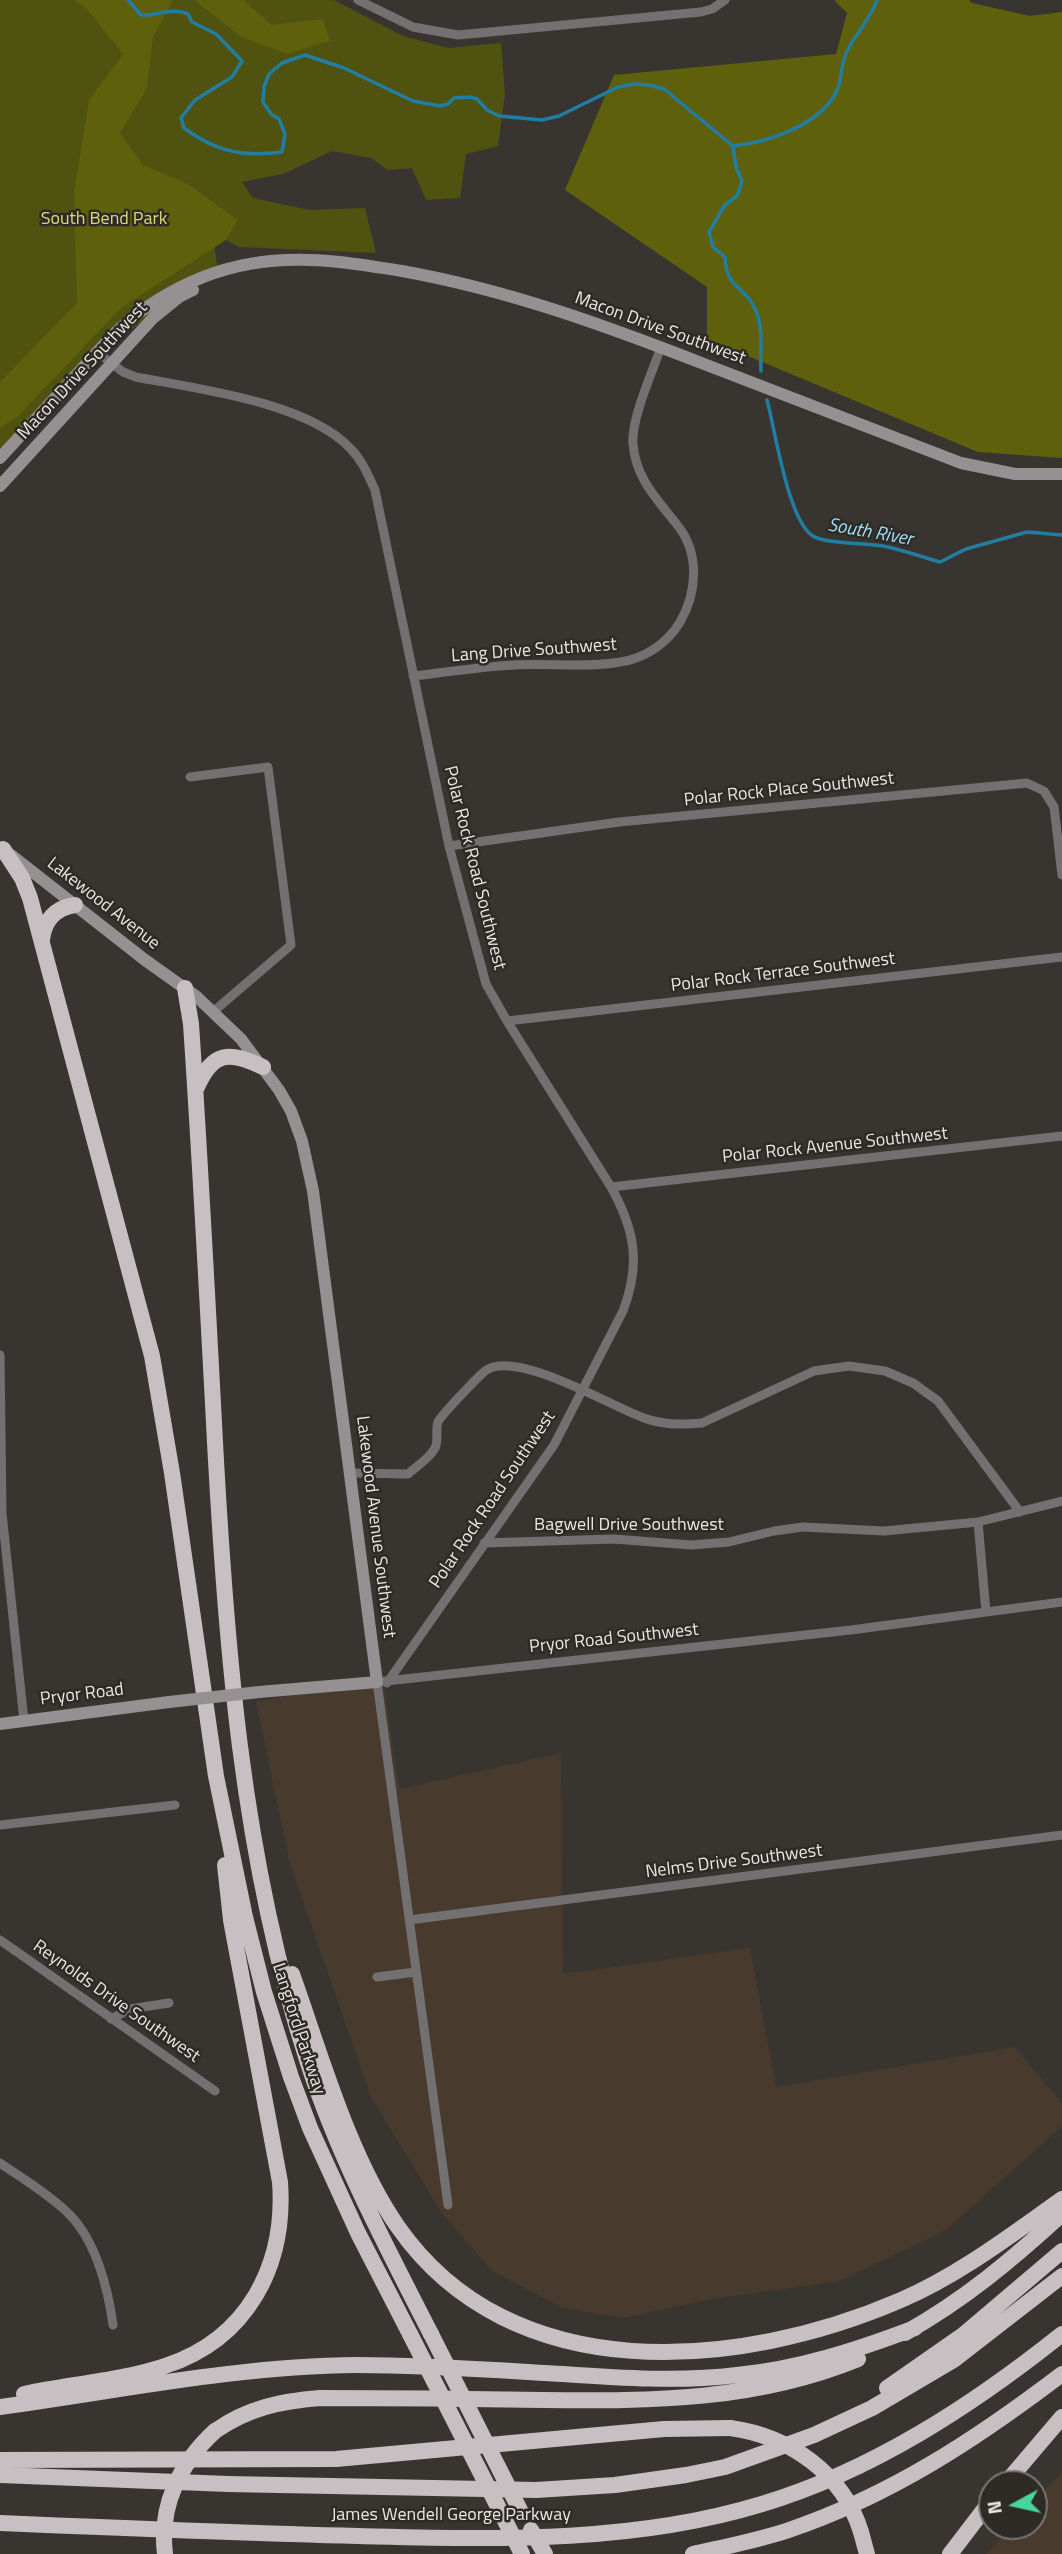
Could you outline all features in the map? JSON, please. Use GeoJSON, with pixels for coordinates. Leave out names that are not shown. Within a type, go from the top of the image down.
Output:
{"type":"FeatureCollection","features":[{"type":"Feature","properties":{"kind":"highway","name":"Langford Parkway"},"geometry":{"type":"LineString","coordinates":[[2,847],[22,878],[30,898],[152,1356],[172,1473],[216,1776],[245,1917],[264,1992],[286,2064],[333,2181],[522,2554]]}},
{"type":"Feature","properties":{"kind":"highway"},"geometry":{"type":"LineString","coordinates":[[42,940],[44,926],[52,914],[75,905]]}},
{"type":"Feature","properties":{"kind":"highway","name":"Langford Parkway"},"geometry":{"type":"LineString","coordinates":[[185,988],[191,1019],[196,1090],[219,1539],[230,1668],[265,1901],[288,1996],[324,2108],[380,2234],[543,2554]]}},
{"type":"Feature","properties":{"kind":"highway"},"geometry":{"type":"LineString","coordinates":[[196,1090],[204,1071],[218,1058],[237,1057],[263,1067]]}},
{"type":"Feature","properties":{"kind":"highway"},"geometry":{"type":"LineString","coordinates":[[0,2399],[152,2370],[190,2356],[218,2339],[243,2315],[260,2290],[272,2265],[280,2225],[280,2182],[230,1920],[216,1776]]}},
{"type":"Feature","properties":{"kind":"highway"},"geometry":{"type":"LineString","coordinates":[[265,1901],[337,2104],[365,2168],[397,2227],[435,2270],[458,2289],[489,2310],[521,2326],[556,2339],[591,2347],[634,2352],[716,2350],[792,2335],[851,2319],[922,2290],[974,2260],[1062,2199]]}},
{"type":"Feature","properties":{"kind":"highway"},"geometry":{"type":"LineString","coordinates":[[164,2554],[164,2526],[177,2478],[193,2454],[215,2431],[233,2418],[267,2405],[320,2398],[622,2401],[750,2391],[830,2370],[860,2358],[915,2328],[947,2309],[1001,2269],[1062,2214]]}},
{"type":"Feature","properties":{"kind":"highway"},"geometry":{"type":"LineString","coordinates":[[814,2435],[905,2378],[953,2342],[1062,2251]]}},
{"type":"Feature","properties":{"kind":"highway"},"geometry":{"type":"LineString","coordinates":[[814,2435],[872,2408],[932,2374],[1019,2312],[1062,2277]]}},
{"type":"Feature","properties":{"kind":"highway"},"geometry":{"type":"LineString","coordinates":[[0,2407],[239,2373],[354,2365],[468,2368],[618,2378],[736,2376],[828,2358],[915,2328]]}},
{"type":"Feature","properties":{"kind":"highway","name":"James Wendell George Parkway"},"geometry":{"type":"LineString","coordinates":[[0,2523],[499,2539],[629,2531],[686,2523],[762,2504],[817,2485],[849,2470],[933,2425],[985,2392],[1062,2334]]}},
{"type":"Feature","properties":{"kind":"highway"},"geometry":{"type":"LineString","coordinates":[[693,2554],[784,2531],[848,2507],[886,2489],[955,2451],[1062,2374]]}},
{"type":"Feature","properties":{"kind":"highway"},"geometry":{"type":"LineString","coordinates":[[1017,2470],[1062,2417]]}},
{"type":"Feature","properties":{"kind":"highway"},"geometry":{"type":"LineString","coordinates":[[0,2460],[336,2459],[664,2429],[730,2428],[762,2434],[783,2442],[825,2472],[850,2504],[867,2554]]}},
{"type":"Feature","properties":{"kind":"highway","name":"James Wendell George Parkway"},"geometry":{"type":"LineString","coordinates":[[0,2474],[268,2485],[581,2488],[644,2482],[725,2467],[814,2435]]}},
{"type":"Feature","properties":{"kind":"highway"},"geometry":{"type":"LineString","coordinates":[[950,2554],[978,2518]]}},
{"type":"Feature","properties":{"kind":"street"},"geometry":{"type":"LineString","coordinates":[[358,0],[374,4],[412,27],[458,35],[701,12],[725,0]]}},
{"type":"Feature","properties":{"kind":"street","name":"Macon Drive Southwest"},"geometry":{"type":"LineString","coordinates":[[0,458],[97,352],[130,319],[155,300],[218,271],[285,260],[318,260],[428,276],[541,304],[661,347],[961,463],[1015,474],[1062,474]]}},
{"type":"Feature","properties":{"kind":"street","name":"Macon Drive Southwest"},"geometry":{"type":"LineString","coordinates":[[0,486],[153,318],[179,297],[236,269]]}},
{"type":"Feature","properties":{"kind":"street","name":"Lang Drive Southwest"},"geometry":{"type":"LineString","coordinates":[[413,676],[514,665],[620,662],[652,650],[676,629],[687,610],[692,593],[692,556],[680,528],[644,483],[636,463],[633,444],[633,429],[661,347]]}},
{"type":"Feature","properties":{"kind":"street","name":"Polar Rock Road Southwest"},"geometry":{"type":"LineString","coordinates":[[97,352],[123,372],[136,377],[284,410],[324,429],[351,449],[365,468],[375,490],[449,846],[486,984],[611,1187],[624,1210],[631,1231],[633,1277],[623,1311],[554,1445],[382,1683]]}},
{"type":"Feature","properties":{"kind":"street"},"geometry":{"type":"LineString","coordinates":[[190,777],[268,767],[291,945],[214,1011]]}},
{"type":"Feature","properties":{"kind":"street","name":"Polar Rock Place Southwest"},"geometry":{"type":"LineString","coordinates":[[449,846],[619,822],[1027,783],[1044,791],[1054,807],[1062,875]]}},
{"type":"Feature","properties":{"kind":"street","name":"Lakewood Avenue"},"geometry":{"type":"LineString","coordinates":[[2,847],[145,960],[185,988]]}},
{"type":"Feature","properties":{"kind":"street","name":"Polar Rock Terrace Southwest"},"geometry":{"type":"LineString","coordinates":[[507,1021],[1062,957]]}},
{"type":"Feature","properties":{"kind":"street","name":"Lakewood Avenue Southwest"},"geometry":{"type":"LineString","coordinates":[[185,988],[214,1011],[263,1067],[291,1111],[313,1191],[382,1683],[447,2205]]}},
{"type":"Feature","properties":{"kind":"street","name":"Polar Rock Avenue Southwest"},"geometry":{"type":"LineString","coordinates":[[611,1187],[1062,1136]]}},
{"type":"Feature","properties":{"kind":"street"},"geometry":{"type":"LineString","coordinates":[[0,1355],[2,1513],[24,1721]]}},
{"type":"Feature","properties":{"kind":"street"},"geometry":{"type":"LineString","coordinates":[[351,1473],[408,1474],[435,1448],[438,1422],[487,1369],[507,1365],[517,1367],[583,1389],[645,1419],[667,1424],[693,1424],[702,1423],[814,1371],[849,1366],[885,1371],[913,1383],[938,1401],[1020,1512]]}},
{"type":"Feature","properties":{"kind":"street","name":"Bagwell Drive Southwest"},"geometry":{"type":"LineString","coordinates":[[484,1544],[614,1539],[691,1545],[729,1542],[803,1527],[884,1531],[978,1522],[1062,1501]]}},
{"type":"Feature","properties":{"kind":"street"},"geometry":{"type":"LineString","coordinates":[[978,1522],[986,1612]]}},
{"type":"Feature","properties":{"kind":"street","name":"Pryor Road Southwest"},"geometry":{"type":"LineString","coordinates":[[169,1702],[382,1683],[850,1630],[1062,1602]]}},
{"type":"Feature","properties":{"kind":"street","name":"Pryor Road"},"geometry":{"type":"LineString","coordinates":[[0,1724],[169,1702]]}},
{"type":"Feature","properties":{"kind":"street"},"geometry":{"type":"LineString","coordinates":[[0,1825],[175,1805]]}},
{"type":"Feature","properties":{"kind":"street","name":"Nelms Drive Southwest"},"geometry":{"type":"LineString","coordinates":[[410,1920],[1062,1835]]}},
{"type":"Feature","properties":{"kind":"street","name":"Reynolds Drive Southwest"},"geometry":{"type":"LineString","coordinates":[[0,1940],[215,2091]]}},
{"type":"Feature","properties":{"kind":"street"},"geometry":{"type":"LineString","coordinates":[[377,1977],[416,1972]]}},
{"type":"Feature","properties":{"kind":"street"},"geometry":{"type":"LineString","coordinates":[[111,2019],[130,2009],[169,2003]]}},
{"type":"Feature","properties":{"kind":"street"},"geometry":{"type":"LineString","coordinates":[[0,2163],[59,2205],[87,2238],[110,2302],[113,2325]]}},
{"type":"Feature","properties":{"kind":"shaded area"},"geometry":{"type":"Polygon","coordinates":[[[383,1677],[399,1789],[561,1753],[563,1974],[750,1948],[776,2087],[1015,2047],[1062,2103],[1062,2126],[946,2230],[840,2281],[711,2299],[624,2318],[563,2308],[492,2271],[441,2212],[371,2097],[290,1864],[256,1702],[383,1677]]]}},
{"type":"Feature","properties":{"kind":"shaded area"},"geometry":{"type":"Polygon","coordinates":[[[1062,2472],[1062,2554],[986,2554],[999,2540],[1048,2540],[1048,2487],[1062,2472]]]}},
{"type":"Feature","properties":{"kind":"green space","name":"South Bend Park"},"geometry":{"type":"Polygon","coordinates":[[[0,0],[194,0],[241,37],[272,25],[244,0],[334,0],[403,36],[448,48],[501,43],[505,94],[498,146],[466,154],[460,198],[426,200],[412,168],[388,170],[371,158],[332,151],[283,174],[242,182],[253,198],[309,210],[365,208],[376,253],[239,247],[226,240],[238,220],[207,198],[218,271],[97,352],[0,460],[0,0]]]}},
{"type":"Feature","properties":{"kind":"green space","name":"South Bend Park"},"geometry":{"type":"Polygon","coordinates":[[[74,0],[173,0],[153,37],[147,88],[120,133],[143,165],[188,184],[238,220],[226,240],[121,308],[17,417],[0,428],[0,382],[77,303],[74,193],[89,100],[123,54],[87,9],[74,0]]]}},
{"type":"Feature","properties":{"kind":"green space"},"geometry":{"type":"Polygon","coordinates":[[[194,0],[244,0],[272,25],[323,19],[330,41],[287,54],[241,37],[194,0]]]}},
{"type":"Feature","properties":{"kind":"green space"},"geometry":{"type":"Polygon","coordinates":[[[834,0],[969,0],[972,3],[1030,16],[1062,12],[1062,458],[978,452],[707,339],[707,287],[565,190],[614,75],[836,54],[847,13],[834,0]]]}},
{"type":"Feature","properties":{"kind":"waterway"},"geometry":{"type":"LineString","coordinates":[[128,0],[141,15],[177,11],[188,14],[192,22],[216,34],[242,61],[232,77],[195,100],[181,118],[184,128],[207,143],[230,151],[255,154],[282,152],[285,134],[279,119],[271,114],[263,102],[264,87],[269,74],[282,63],[305,55],[344,68],[413,101],[440,106],[448,104],[454,98],[470,97],[477,99],[487,110],[499,116],[542,120],[559,116],[618,87],[649,85],[664,89],[733,146]]}},
{"type":"Feature","properties":{"kind":"waterway","name":"South River"},"geometry":{"type":"LineString","coordinates":[[733,146],[778,136],[807,122],[831,101],[838,88],[847,51],[877,0]]}},
{"type":"Feature","properties":{"kind":"waterway","name":"South River"},"geometry":{"type":"LineString","coordinates":[[733,146],[736,167],[742,181],[737,196],[725,205],[709,232],[713,247],[725,257],[729,276],[751,301],[758,316],[761,331],[761,371]]}},
{"type":"Feature","properties":{"kind":"waterway","name":"South River"},"geometry":{"type":"LineString","coordinates":[[767,400],[778,452],[796,512],[804,527],[819,539],[888,547],[940,562],[966,549],[1027,532],[1062,535]]}}]}
